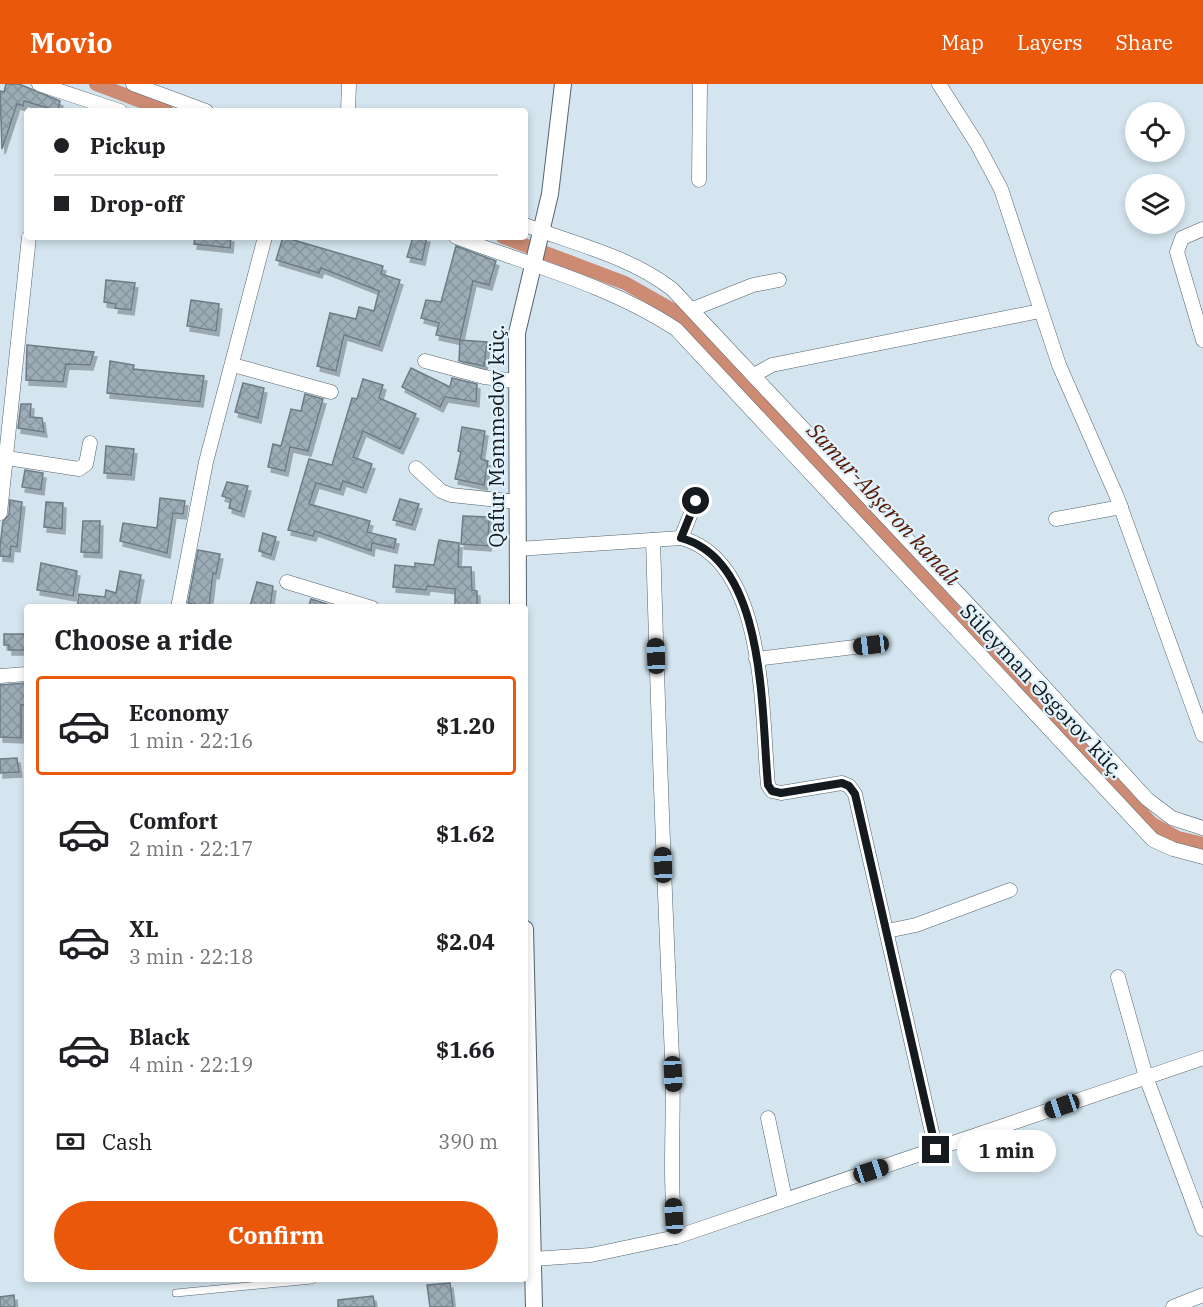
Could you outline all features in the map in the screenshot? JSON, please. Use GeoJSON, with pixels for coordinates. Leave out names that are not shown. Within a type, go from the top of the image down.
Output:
{"type":"FeatureCollection","features":[{"type":"Feature","properties":{"kind":"street"},"geometry":{"type":"LineString","coordinates":[[39,84],[106,108]]}},
{"type":"Feature","properties":{"kind":"street"},"geometry":{"type":"LineString","coordinates":[[133,84],[198,108]]}},
{"type":"Feature","properties":{"kind":"street"},"geometry":{"type":"LineString","coordinates":[[348,108],[349,84]]}},
{"type":"Feature","properties":{"kind":"street"},"geometry":{"type":"LineString","coordinates":[[542,232],[556,150],[563,84]]}},
{"type":"Feature","properties":{"kind":"street"},"geometry":{"type":"LineString","coordinates":[[699,180],[700,84]]}},
{"type":"Feature","properties":{"kind":"street"},"geometry":{"type":"LineString","coordinates":[[939,84],[977,144],[1001,189],[1059,365],[1121,507],[1203,735]]}},
{"type":"Feature","properties":{"kind":"street","name":"Süleyman Əsgərov küç."},"geometry":{"type":"LineString","coordinates":[[528,226],[639,267],[672,289],[1147,799],[1172,819],[1203,828]]}},
{"type":"Feature","properties":{"kind":"street"},"geometry":{"type":"LineString","coordinates":[[1203,229],[1182,238],[1177,252],[1203,340]]}},
{"type":"Feature","properties":{"kind":"street","name":"Qafur Məmmədov küç."},"geometry":{"type":"LineString","coordinates":[[518,604],[515,381],[520,315],[542,232]]}},
{"type":"Feature","properties":{"kind":"street"},"geometry":{"type":"LineString","coordinates":[[0,513],[29,240]]}},
{"type":"Feature","properties":{"kind":"street"},"geometry":{"type":"LineString","coordinates":[[179,604],[206,462],[264,240]]}},
{"type":"Feature","properties":{"kind":"street","name":"Süleyman Əsgərov küç."},"geometry":{"type":"LineString","coordinates":[[464,240],[610,291],[676,329],[1153,840],[1182,852],[1203,857]]}},
{"type":"Feature","properties":{"kind":"street"},"geometry":{"type":"LineString","coordinates":[[693,309],[753,285],[779,280]]}},
{"type":"Feature","properties":{"kind":"street"},"geometry":{"type":"LineString","coordinates":[[754,375],[772,365],[1040,311]]}},
{"type":"Feature","properties":{"kind":"street"},"geometry":{"type":"LineString","coordinates":[[424,361],[484,377],[515,381]]}},
{"type":"Feature","properties":{"kind":"street"},"geometry":{"type":"LineString","coordinates":[[233,364],[332,392]]}},
{"type":"Feature","properties":{"kind":"street"},"geometry":{"type":"LineString","coordinates":[[4,466],[79,469],[86,464],[90,443]]}},
{"type":"Feature","properties":{"kind":"street"},"geometry":{"type":"LineString","coordinates":[[416,468],[441,491],[450,495],[518,502]]}},
{"type":"Feature","properties":{"kind":"street"},"geometry":{"type":"LineString","coordinates":[[681,538],[696,501]]}},
{"type":"Feature","properties":{"kind":"street"},"geometry":{"type":"LineString","coordinates":[[1056,519],[1121,507]]}},
{"type":"Feature","properties":{"kind":"street"},"geometry":{"type":"LineString","coordinates":[[518,549],[681,538],[705,547],[725,567],[737,585],[747,610],[756,658],[768,785],[772,791],[781,793],[832,783],[849,786],[855,794],[936,1150]]}},
{"type":"Feature","properties":{"kind":"street"},"geometry":{"type":"LineString","coordinates":[[652,540],[663,865],[674,1097],[673,1202],[676,1237]]}},
{"type":"Feature","properties":{"kind":"street"},"geometry":{"type":"LineString","coordinates":[[287,582],[359,604]]}},
{"type":"Feature","properties":{"kind":"street"},"geometry":{"type":"LineString","coordinates":[[756,658],[871,645]]}},
{"type":"Feature","properties":{"kind":"street"},"geometry":{"type":"LineString","coordinates":[[0,676],[24,674]]}},
{"type":"Feature","properties":{"kind":"street"},"geometry":{"type":"LineString","coordinates":[[887,931],[916,925],[1010,890]]}},
{"type":"Feature","properties":{"kind":"street"},"geometry":{"type":"LineString","coordinates":[[1118,977],[1146,1077],[1203,1229]]}},
{"type":"Feature","properties":{"kind":"street"},"geometry":{"type":"LineString","coordinates":[[529,1260],[591,1255],[676,1237],[1203,1058]]}},
{"type":"Feature","properties":{"kind":"street"},"geometry":{"type":"LineString","coordinates":[[768,1118],[785,1199]]}},
{"type":"Feature","properties":{"kind":"street"},"geometry":{"type":"LineString","coordinates":[[528,1177],[529,1260],[534,1307]]}},
{"type":"Feature","properties":{"kind":"street"},"geometry":{"type":"LineString","coordinates":[[1173,1307],[1203,1295]]}},
{"type":"Feature","properties":{"kind":"lane"},"geometry":{"type":"LineString","coordinates":[[176,1293],[291,1282]]}},
{"type":"Feature","properties":{"kind":"building"},"geometry":{"type":"Polygon","coordinates":[[[6,84],[19,84],[60,101],[59,108],[48,108],[24,101],[23,106],[17,104],[2,149],[0,91],[4,92],[6,84]]]}},
{"type":"Feature","properties":{"kind":"building"},"geometry":{"type":"Polygon","coordinates":[[[195,240],[231,240],[230,248],[194,244],[195,240]]]}},
{"type":"Feature","properties":{"kind":"building"},"geometry":{"type":"Polygon","coordinates":[[[282,240],[293,240],[383,266],[381,274],[400,280],[379,346],[344,335],[336,371],[317,366],[330,313],[356,319],[359,307],[374,311],[379,291],[321,268],[319,273],[276,260],[282,240]]]}},
{"type":"Feature","properties":{"kind":"building"},"geometry":{"type":"Polygon","coordinates":[[[412,240],[426,240],[422,260],[407,257],[412,240]]]}},
{"type":"Feature","properties":{"kind":"building"},"geometry":{"type":"Polygon","coordinates":[[[456,246],[496,261],[489,285],[473,281],[460,340],[436,335],[439,323],[421,318],[426,300],[441,302],[456,246]]]}},
{"type":"Feature","properties":{"kind":"building"},"geometry":{"type":"Polygon","coordinates":[[[106,280],[135,283],[131,310],[115,308],[116,304],[104,302],[106,280]]]}},
{"type":"Feature","properties":{"kind":"building"},"geometry":{"type":"Polygon","coordinates":[[[191,300],[219,304],[216,331],[187,326],[191,300]]]}},
{"type":"Feature","properties":{"kind":"building"},"geometry":{"type":"Polygon","coordinates":[[[460,340],[487,342],[484,366],[459,361],[460,340]]]}},
{"type":"Feature","properties":{"kind":"building"},"geometry":{"type":"Polygon","coordinates":[[[27,345],[94,352],[90,365],[66,364],[63,382],[26,380],[27,345]]]}},
{"type":"Feature","properties":{"kind":"building"},"geometry":{"type":"Polygon","coordinates":[[[110,361],[134,365],[133,369],[204,376],[200,402],[107,393],[110,361]]]}},
{"type":"Feature","properties":{"kind":"building"},"geometry":{"type":"Polygon","coordinates":[[[411,368],[450,387],[452,378],[477,384],[476,402],[445,397],[440,407],[402,387],[411,368]]]}},
{"type":"Feature","properties":{"kind":"building"},"geometry":{"type":"Polygon","coordinates":[[[363,379],[383,385],[379,398],[416,414],[400,449],[363,431],[353,457],[372,464],[363,488],[343,481],[340,490],[316,483],[309,504],[370,521],[367,532],[396,539],[394,548],[372,543],[371,551],[315,531],[313,536],[288,530],[309,459],[332,465],[352,398],[357,399],[363,379]]]}},
{"type":"Feature","properties":{"kind":"building"},"geometry":{"type":"Polygon","coordinates":[[[243,383],[264,388],[258,418],[235,412],[243,383]]]}},
{"type":"Feature","properties":{"kind":"building"},"geometry":{"type":"Polygon","coordinates":[[[305,394],[323,399],[308,451],[290,447],[285,471],[268,467],[273,444],[281,446],[291,409],[301,411],[305,394]]]}},
{"type":"Feature","properties":{"kind":"building"},"geometry":{"type":"Polygon","coordinates":[[[21,404],[31,404],[30,417],[42,418],[44,432],[18,428],[21,404]]]}},
{"type":"Feature","properties":{"kind":"building"},"geometry":{"type":"Polygon","coordinates":[[[462,427],[485,431],[481,459],[488,461],[484,485],[455,479],[461,452],[458,451],[462,427]]]}},
{"type":"Feature","properties":{"kind":"building"},"geometry":{"type":"Polygon","coordinates":[[[106,446],[134,449],[131,475],[104,473],[106,446]]]}},
{"type":"Feature","properties":{"kind":"building"},"geometry":{"type":"Polygon","coordinates":[[[25,470],[43,473],[41,490],[22,487],[25,470]]]}},
{"type":"Feature","properties":{"kind":"building"},"geometry":{"type":"Polygon","coordinates":[[[227,482],[248,486],[241,512],[229,508],[231,499],[222,496],[227,482]]]}},
{"type":"Feature","properties":{"kind":"building"},"geometry":{"type":"Polygon","coordinates":[[[160,498],[185,501],[183,514],[173,513],[167,553],[120,541],[123,523],[157,528],[160,498]]]}},
{"type":"Feature","properties":{"kind":"building"},"geometry":{"type":"Polygon","coordinates":[[[400,499],[419,504],[412,525],[393,520],[400,499]]]}},
{"type":"Feature","properties":{"kind":"building"},"geometry":{"type":"Polygon","coordinates":[[[10,500],[22,502],[17,547],[11,546],[10,557],[0,556],[0,547],[3,521],[9,515],[10,500]]]}},
{"type":"Feature","properties":{"kind":"building"},"geometry":{"type":"Polygon","coordinates":[[[46,502],[63,503],[62,529],[44,527],[46,502]]]}},
{"type":"Feature","properties":{"kind":"building"},"geometry":{"type":"Polygon","coordinates":[[[463,516],[489,517],[488,546],[461,544],[463,516]]]}},
{"type":"Feature","properties":{"kind":"building"},"geometry":{"type":"Polygon","coordinates":[[[83,521],[100,521],[99,553],[81,552],[83,521]]]}},
{"type":"Feature","properties":{"kind":"building"},"geometry":{"type":"Polygon","coordinates":[[[263,533],[276,537],[271,555],[259,551],[263,533]]]}},
{"type":"Feature","properties":{"kind":"building"},"geometry":{"type":"Polygon","coordinates":[[[439,540],[459,543],[458,567],[471,567],[472,590],[477,591],[477,604],[455,604],[455,589],[427,586],[426,590],[393,587],[395,565],[415,567],[415,563],[434,565],[439,540]]]}},
{"type":"Feature","properties":{"kind":"building"},"geometry":{"type":"Polygon","coordinates":[[[198,550],[220,554],[216,574],[213,573],[209,604],[188,603],[198,550]]]}},
{"type":"Feature","properties":{"kind":"building"},"geometry":{"type":"Polygon","coordinates":[[[41,563],[77,571],[73,596],[37,590],[41,563]]]}},
{"type":"Feature","properties":{"kind":"building"},"geometry":{"type":"Polygon","coordinates":[[[120,571],[141,575],[136,604],[78,604],[79,594],[105,597],[106,590],[116,593],[120,571]]]}},
{"type":"Feature","properties":{"kind":"building"},"geometry":{"type":"Polygon","coordinates":[[[257,582],[273,586],[271,604],[251,604],[257,582]]]}},
{"type":"Feature","properties":{"kind":"building"},"geometry":{"type":"Polygon","coordinates":[[[311,599],[327,604],[309,604],[311,599]]]}},
{"type":"Feature","properties":{"kind":"building"},"geometry":{"type":"Polygon","coordinates":[[[4,634],[24,634],[24,650],[9,650],[9,645],[4,645],[4,634]]]}},
{"type":"Feature","properties":{"kind":"building"},"geometry":{"type":"Polygon","coordinates":[[[24,683],[24,705],[21,705],[21,738],[0,737],[0,685],[24,683]]]}},
{"type":"Feature","properties":{"kind":"building"},"geometry":{"type":"Polygon","coordinates":[[[17,758],[19,772],[0,773],[0,759],[17,758]]]}},
{"type":"Feature","properties":{"kind":"building"},"geometry":{"type":"Polygon","coordinates":[[[450,1283],[453,1307],[430,1307],[427,1285],[450,1283]]]}},
{"type":"Feature","properties":{"kind":"building"},"geometry":{"type":"Polygon","coordinates":[[[14,1295],[15,1307],[0,1307],[0,1297],[14,1295]]]}},
{"type":"Feature","properties":{"kind":"building"},"geometry":{"type":"Polygon","coordinates":[[[373,1296],[375,1307],[338,1307],[338,1300],[373,1296]]]}},
{"type":"Feature","properties":{"kind":"waterway","name":"Samur-Abşeron kanalı"},"geometry":{"type":"LineString","coordinates":[[96,84],[159,108]]}},
{"type":"Feature","properties":{"kind":"waterway","name":"Samur-Abşeron kanalı"},"geometry":{"type":"LineString","coordinates":[[511,240],[625,283],[678,313],[1151,823],[1178,838],[1203,844]]}},
{"type":"Feature","properties":{"kind":"route"},"geometry":{"type":"LineString","coordinates":[[696,501],[681,538],[705,547],[725,567],[737,585],[747,610],[756,658],[768,785],[772,791],[781,793],[842,783],[849,786],[855,794],[936,1150]]}}]}
